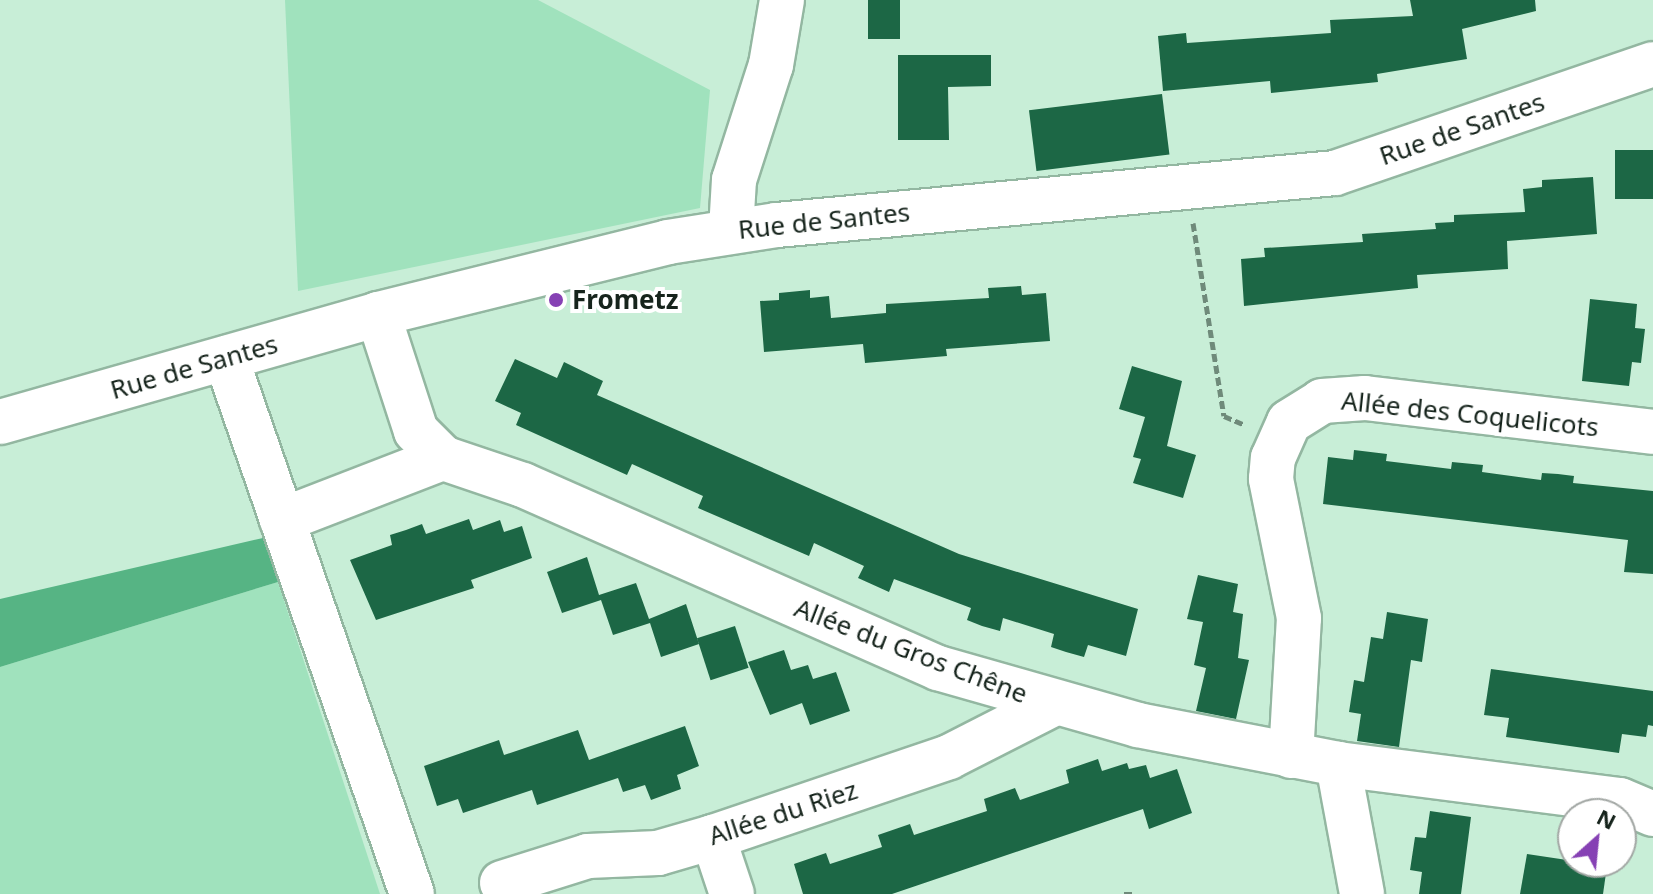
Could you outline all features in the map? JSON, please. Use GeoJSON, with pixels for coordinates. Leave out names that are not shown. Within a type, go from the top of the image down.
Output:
{"type":"FeatureCollection","features":[{"type":"Feature","properties":{"kind":"street"},"geometry":{"type":"LineString","coordinates":[[731,230],[734,180],[771,65],[782,0]]}},
{"type":"Feature","properties":{"kind":"street","name":"Rue de Santes"},"geometry":{"type":"LineString","coordinates":[[0,422],[378,314],[596,256],[731,230],[1335,173],[1653,64]]}},
{"type":"Feature","properties":{"kind":"street","name":"Allée du Gros Chêne"},"geometry":{"type":"LineString","coordinates":[[378,314],[416,431],[443,458],[523,485],[898,651],[1053,704],[1291,756],[1620,800],[1653,814]]}},
{"type":"Feature","properties":{"kind":"street"},"geometry":{"type":"LineString","coordinates":[[226,358],[412,894]]}},
{"type":"Feature","properties":{"kind":"street","name":"Allée des Coquelicots"},"geometry":{"type":"LineString","coordinates":[[1291,756],[1299,618],[1271,479],[1279,440],[1304,410],[1341,398],[1653,432]]}},
{"type":"Feature","properties":{"kind":"street"},"geometry":{"type":"LineString","coordinates":[[282,520],[443,458]]}},
{"type":"Feature","properties":{"kind":"street","name":"Allée du Riez"},"geometry":{"type":"LineString","coordinates":[[502,883],[588,856],[658,853],[713,837],[949,757],[1053,704]]}},
{"type":"Feature","properties":{"kind":"street"},"geometry":{"type":"LineString","coordinates":[[1338,764],[1362,894]]}},
{"type":"Feature","properties":{"kind":"street"},"geometry":{"type":"LineString","coordinates":[[713,837],[732,894]]}},
{"type":"Feature","properties":{"kind":"path"},"geometry":{"type":"LineString","coordinates":[[1188,188],[1224,416],[1279,440]]}},
{"type":"Feature","properties":{"kind":"path"},"geometry":{"type":"LineString","coordinates":[[1124,894],[1135,894]]}},
{"type":"Feature","properties":{"kind":"green space"},"geometry":{"type":"Polygon","coordinates":[[[285,0],[538,0],[710,90],[700,208],[298,291],[285,0]]]}},
{"type":"Feature","properties":{"kind":"green space"},"geometry":{"type":"Polygon","coordinates":[[[263,538],[278,582],[0,667],[0,599],[263,538]]]}},
{"type":"Feature","properties":{"kind":"green space"},"geometry":{"type":"Polygon","coordinates":[[[278,582],[380,894],[0,894],[0,667],[278,582]]]}},
{"type":"Feature","properties":{"kind":"building"},"geometry":{"type":"Polygon","coordinates":[[[868,0],[900,0],[900,39],[868,39],[868,0]]]}},
{"type":"Feature","properties":{"kind":"building"},"geometry":{"type":"Polygon","coordinates":[[[1410,0],[1535,0],[1536,11],[1462,29],[1467,59],[1377,74],[1378,82],[1271,93],[1270,81],[1163,91],[1158,36],[1186,33],[1187,43],[1331,33],[1330,20],[1413,16],[1410,0]]]}},
{"type":"Feature","properties":{"kind":"building"},"geometry":{"type":"Polygon","coordinates":[[[898,55],[991,55],[991,86],[948,87],[949,140],[898,140],[898,55]]]}},
{"type":"Feature","properties":{"kind":"building"},"geometry":{"type":"Polygon","coordinates":[[[1162,94],[1169,155],[1036,171],[1029,110],[1162,94]]]}},
{"type":"Feature","properties":{"kind":"building"},"geometry":{"type":"Polygon","coordinates":[[[1615,150],[1653,150],[1653,199],[1615,199],[1615,150]]]}},
{"type":"Feature","properties":{"kind":"building"},"geometry":{"type":"Polygon","coordinates":[[[1593,177],[1597,234],[1507,241],[1508,269],[1417,275],[1418,288],[1244,306],[1241,259],[1265,257],[1264,248],[1363,242],[1362,234],[1436,229],[1435,223],[1454,222],[1454,215],[1525,212],[1523,189],[1542,187],[1542,180],[1593,177]]]}},
{"type":"Feature","properties":{"kind":"building"},"geometry":{"type":"Polygon","coordinates":[[[1021,286],[1022,295],[1046,293],[1050,341],[946,349],[947,356],[865,363],[863,344],[764,352],[760,301],[779,300],[779,293],[810,290],[810,298],[829,296],[831,318],[886,313],[886,304],[989,298],[988,288],[1021,286]]]}},
{"type":"Feature","properties":{"kind":"building"},"geometry":{"type":"Polygon","coordinates":[[[1590,299],[1637,304],[1635,328],[1645,329],[1641,363],[1632,362],[1629,386],[1582,381],[1590,299]]]}},
{"type":"Feature","properties":{"kind":"building"},"geometry":{"type":"Polygon","coordinates":[[[515,359],[557,378],[564,362],[603,381],[597,395],[959,554],[1138,609],[1126,656],[1088,645],[1084,657],[1066,652],[1051,647],[1054,634],[1003,618],[1000,631],[982,626],[967,620],[971,608],[894,579],[889,592],[858,578],[864,566],[814,543],[809,556],[698,508],[703,496],[632,464],[627,475],[516,425],[521,413],[495,401],[515,359]]]}},
{"type":"Feature","properties":{"kind":"building"},"geometry":{"type":"Polygon","coordinates":[[[1132,366],[1182,381],[1167,446],[1196,455],[1183,498],[1133,483],[1141,459],[1133,457],[1145,417],[1119,409],[1132,366]]]}},
{"type":"Feature","properties":{"kind":"building"},"geometry":{"type":"Polygon","coordinates":[[[1354,450],[1387,454],[1386,461],[1451,469],[1452,462],[1483,465],[1482,472],[1541,480],[1542,473],[1558,474],[1574,476],[1573,483],[1653,491],[1653,574],[1624,572],[1628,540],[1323,504],[1328,457],[1353,460],[1354,450]]]}},
{"type":"Feature","properties":{"kind":"building"},"geometry":{"type":"Polygon","coordinates":[[[469,519],[473,530],[500,520],[504,532],[522,526],[532,558],[471,580],[474,588],[376,620],[350,560],[392,545],[390,535],[422,524],[426,534],[469,519]]]}},
{"type":"Feature","properties":{"kind":"building"},"geometry":{"type":"Polygon","coordinates":[[[587,557],[599,595],[636,583],[649,619],[686,604],[699,644],[661,657],[650,623],[613,635],[601,600],[562,613],[547,572],[587,557]]]}},
{"type":"Feature","properties":{"kind":"building"},"geometry":{"type":"Polygon","coordinates":[[[1198,575],[1238,584],[1233,612],[1243,614],[1238,658],[1249,660],[1236,719],[1196,711],[1206,668],[1194,665],[1203,622],[1187,619],[1198,575]]]}},
{"type":"Feature","properties":{"kind":"building"},"geometry":{"type":"Polygon","coordinates":[[[1387,612],[1428,619],[1422,662],[1411,660],[1399,747],[1357,741],[1361,714],[1349,712],[1354,680],[1364,682],[1371,637],[1383,639],[1387,612]]]}},
{"type":"Feature","properties":{"kind":"building"},"geometry":{"type":"Polygon","coordinates":[[[735,626],[749,668],[711,680],[697,638],[735,626]]]}},
{"type":"Feature","properties":{"kind":"building"},"geometry":{"type":"Polygon","coordinates":[[[784,650],[791,670],[808,665],[813,679],[836,672],[850,711],[810,725],[802,703],[770,715],[748,662],[784,650]]]}},
{"type":"Feature","properties":{"kind":"building"},"geometry":{"type":"Polygon","coordinates":[[[1491,669],[1653,691],[1653,726],[1648,725],[1646,737],[1622,734],[1619,753],[1506,737],[1509,718],[1484,715],[1491,669]]]}},
{"type":"Feature","properties":{"kind":"building"},"geometry":{"type":"Polygon","coordinates":[[[685,726],[699,766],[677,775],[681,789],[651,800],[645,785],[623,792],[618,778],[537,805],[532,790],[463,813],[458,799],[437,806],[424,766],[499,740],[504,755],[578,730],[589,760],[685,726]]]}},
{"type":"Feature","properties":{"kind":"building"},"geometry":{"type":"Polygon","coordinates":[[[1098,759],[1102,771],[1127,763],[1129,769],[1146,765],[1150,778],[1177,769],[1192,813],[1149,829],[1143,809],[892,894],[803,894],[794,864],[826,853],[830,864],[882,847],[878,835],[910,824],[914,835],[987,811],[984,799],[1015,788],[1020,800],[1069,783],[1066,770],[1098,759]]]}},
{"type":"Feature","properties":{"kind":"building"},"geometry":{"type":"Polygon","coordinates":[[[1430,811],[1471,817],[1461,894],[1419,894],[1422,872],[1410,870],[1415,837],[1426,838],[1430,811]]]}},
{"type":"Feature","properties":{"kind":"building"},"geometry":{"type":"Polygon","coordinates":[[[1527,854],[1557,858],[1557,878],[1605,878],[1603,894],[1520,894],[1527,854]]]}},
{"type":"Feature","properties":{"kind":"place","name":"Frometz"},"geometry":{"type":"Point","coordinates":[556,300]}}]}
